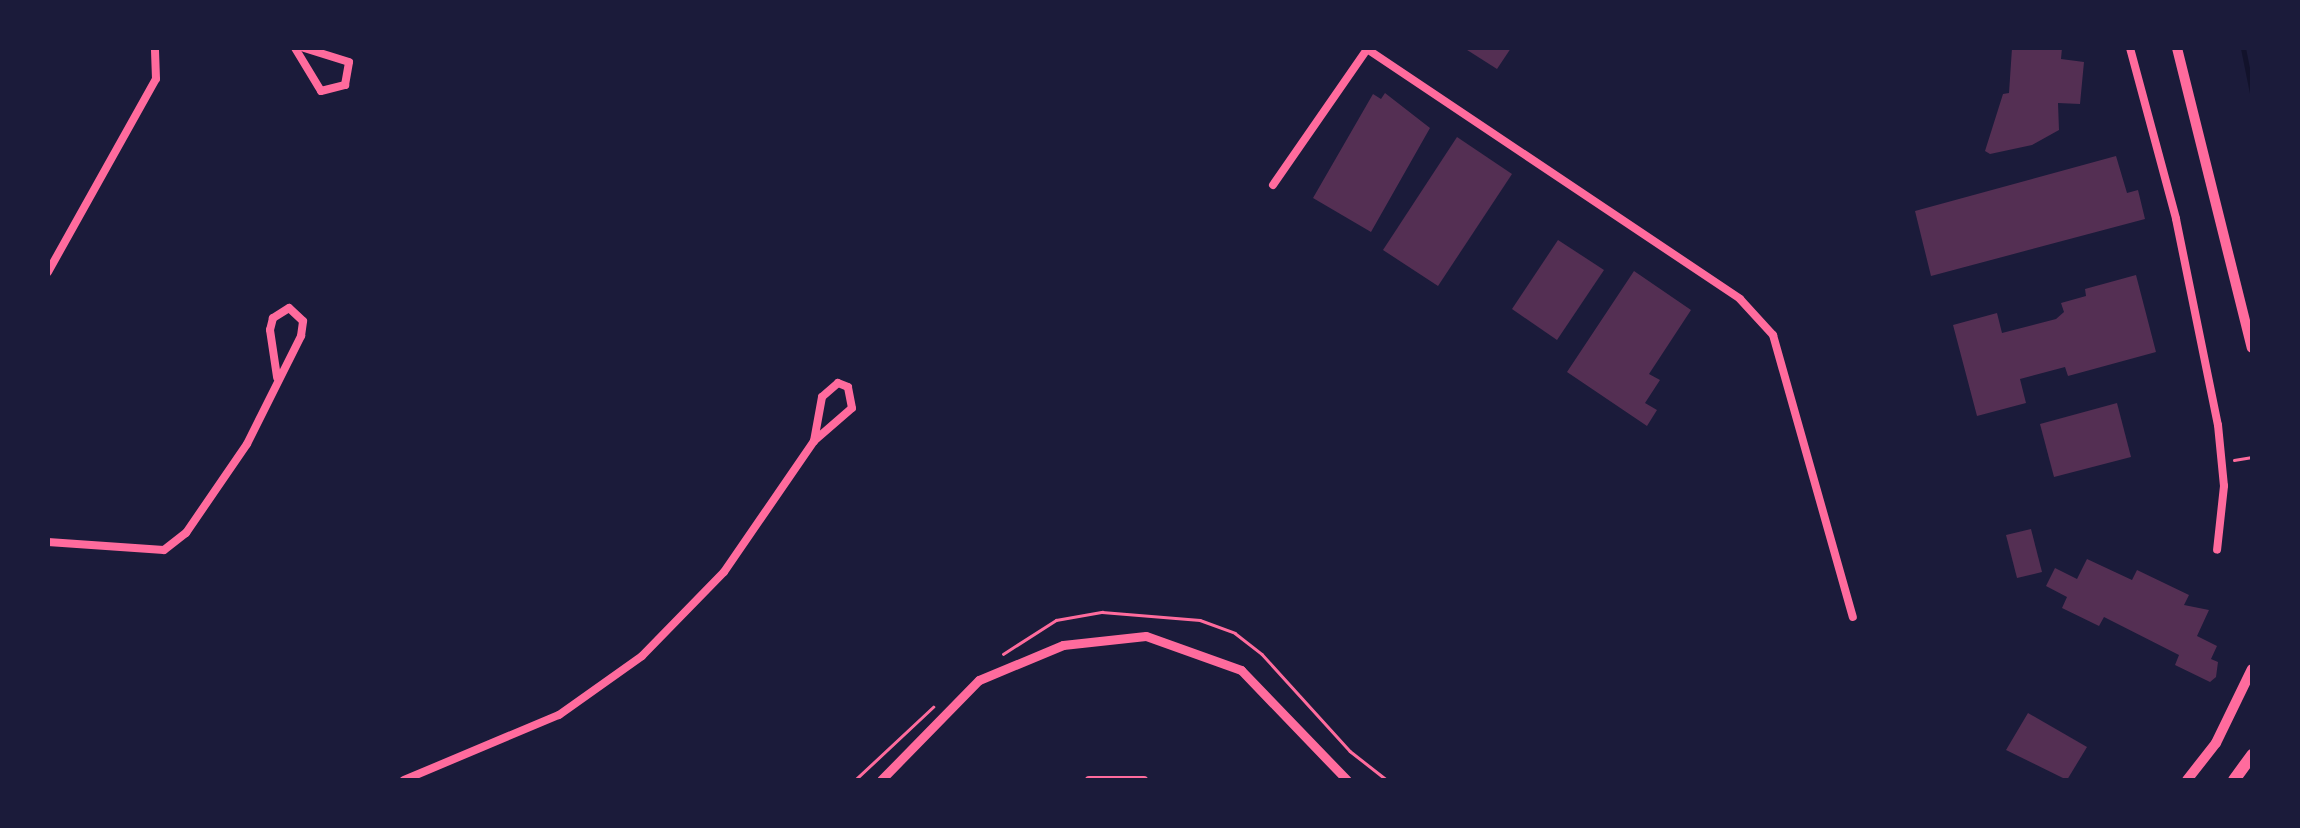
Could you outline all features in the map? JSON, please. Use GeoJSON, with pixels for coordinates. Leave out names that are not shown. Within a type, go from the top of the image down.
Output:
{"type":"FeatureCollection","features":[{"type":"Feature","properties":{"kind":"highway"},"geometry":{"type":"LineString","coordinates":[[2234,780],[2252,756]]}},
{"type":"Feature","properties":{"kind":"main road"},"geometry":{"type":"LineString","coordinates":[[2177,48],[2252,348]]}},
{"type":"Feature","properties":{"kind":"main road"},"geometry":{"type":"LineString","coordinates":[[2186,780],[2216,743],[2252,670]]}},
{"type":"Feature","properties":{"kind":"street"},"geometry":{"type":"LineString","coordinates":[[48,272],[156,79],[155,48]]}},
{"type":"Feature","properties":{"kind":"street"},"geometry":{"type":"LineString","coordinates":[[295,48],[320,91],[346,86],[349,62],[304,48]]}},
{"type":"Feature","properties":{"kind":"street"},"geometry":{"type":"LineString","coordinates":[[1274,186],[1367,48],[1740,299],[1774,335],[1853,617]]}},
{"type":"Feature","properties":{"kind":"street"},"geometry":{"type":"LineString","coordinates":[[2130,48],[2176,218],[2224,462],[2217,550]]}},
{"type":"Feature","properties":{"kind":"street"},"geometry":{"type":"LineString","coordinates":[[48,542],[164,550],[186,533],[247,444],[277,377],[301,336],[303,321],[289,308],[273,318],[270,330],[277,377]]}},
{"type":"Feature","properties":{"kind":"street"},"geometry":{"type":"LineString","coordinates":[[404,780],[559,715],[642,656],[724,572],[814,441],[852,408],[848,387],[838,384],[822,396],[814,441]]}},
{"type":"Feature","properties":{"kind":"street"},"geometry":{"type":"LineString","coordinates":[[881,780],[980,680],[1063,645],[1146,636],[1241,670],[1347,780]]}},
{"type":"Feature","properties":{"kind":"street"},"geometry":{"type":"LineString","coordinates":[[1089,780],[1144,780]]}},
{"type":"Feature","properties":{"kind":"path"},"geometry":{"type":"LineString","coordinates":[[2224,462],[2252,457]]}},
{"type":"Feature","properties":{"kind":"path"},"geometry":{"type":"LineString","coordinates":[[990,664],[1056,620],[1136,610],[1200,620],[1235,633],[1262,654],[1350,750],[1388,780]]}},
{"type":"Feature","properties":{"kind":"path"},"geometry":{"type":"LineString","coordinates":[[855,780],[936,704]]}},
{"type":"Feature","properties":{"kind":"building"},"geometry":{"type":"Polygon","coordinates":[[[1464,48],[1511,48],[1497,69],[1464,48]]]}},
{"type":"Feature","properties":{"kind":"building"},"geometry":{"type":"Polygon","coordinates":[[[2012,48],[2062,48],[2061,59],[2084,62],[2080,104],[2058,103],[2059,130],[2032,145],[1990,154],[1985,151],[2003,94],[2009,93],[2012,48]]]}},
{"type":"Feature","properties":{"kind":"building"},"geometry":{"type":"Polygon","coordinates":[[[1385,93],[1430,128],[1371,232],[1313,198],[1373,94],[1381,99],[1385,93]]]}},
{"type":"Feature","properties":{"kind":"building"},"geometry":{"type":"Polygon","coordinates":[[[1457,137],[1512,174],[1438,286],[1383,250],[1457,137]]]}},
{"type":"Feature","properties":{"kind":"building"},"geometry":{"type":"Polygon","coordinates":[[[2116,156],[2127,193],[2138,190],[2145,219],[1931,276],[1915,211],[2116,156]]]}},
{"type":"Feature","properties":{"kind":"building"},"geometry":{"type":"Polygon","coordinates":[[[1558,240],[1604,270],[1557,340],[1512,309],[1558,240]]]}},
{"type":"Feature","properties":{"kind":"building"},"geometry":{"type":"Polygon","coordinates":[[[1634,271],[1691,310],[1649,374],[1660,380],[1645,403],[1657,410],[1647,426],[1567,372],[1634,271]]]}},
{"type":"Feature","properties":{"kind":"building"},"geometry":{"type":"Polygon","coordinates":[[[2136,275],[2156,352],[2068,376],[2065,367],[2020,379],[2026,403],[1977,416],[1953,325],[1997,313],[2002,333],[2056,319],[2064,312],[2061,303],[2086,296],[2085,289],[2136,275]]]}},
{"type":"Feature","properties":{"kind":"building"},"geometry":{"type":"Polygon","coordinates":[[[2117,403],[2131,457],[2054,477],[2040,424],[2117,403]]]}},
{"type":"Feature","properties":{"kind":"building"},"geometry":{"type":"Polygon","coordinates":[[[2031,529],[2042,572],[2017,578],[2006,535],[2031,529]]]}},
{"type":"Feature","properties":{"kind":"building"},"geometry":{"type":"Polygon","coordinates":[[[2087,559],[2132,580],[2137,570],[2189,595],[2184,605],[2209,610],[2197,636],[2217,646],[2211,659],[2218,662],[2216,677],[2210,682],[2175,665],[2179,655],[2104,617],[2099,626],[2062,608],[2067,597],[2046,586],[2055,568],[2077,579],[2087,559]]]}},
{"type":"Feature","properties":{"kind":"building"},"geometry":{"type":"Polygon","coordinates":[[[2028,713],[2087,747],[2067,780],[2006,750],[2028,713]]]}},
{"type":"Feature","properties":{"kind":"waterway"},"geometry":{"type":"LineString","coordinates":[[2243,48],[2252,93]]}}]}
